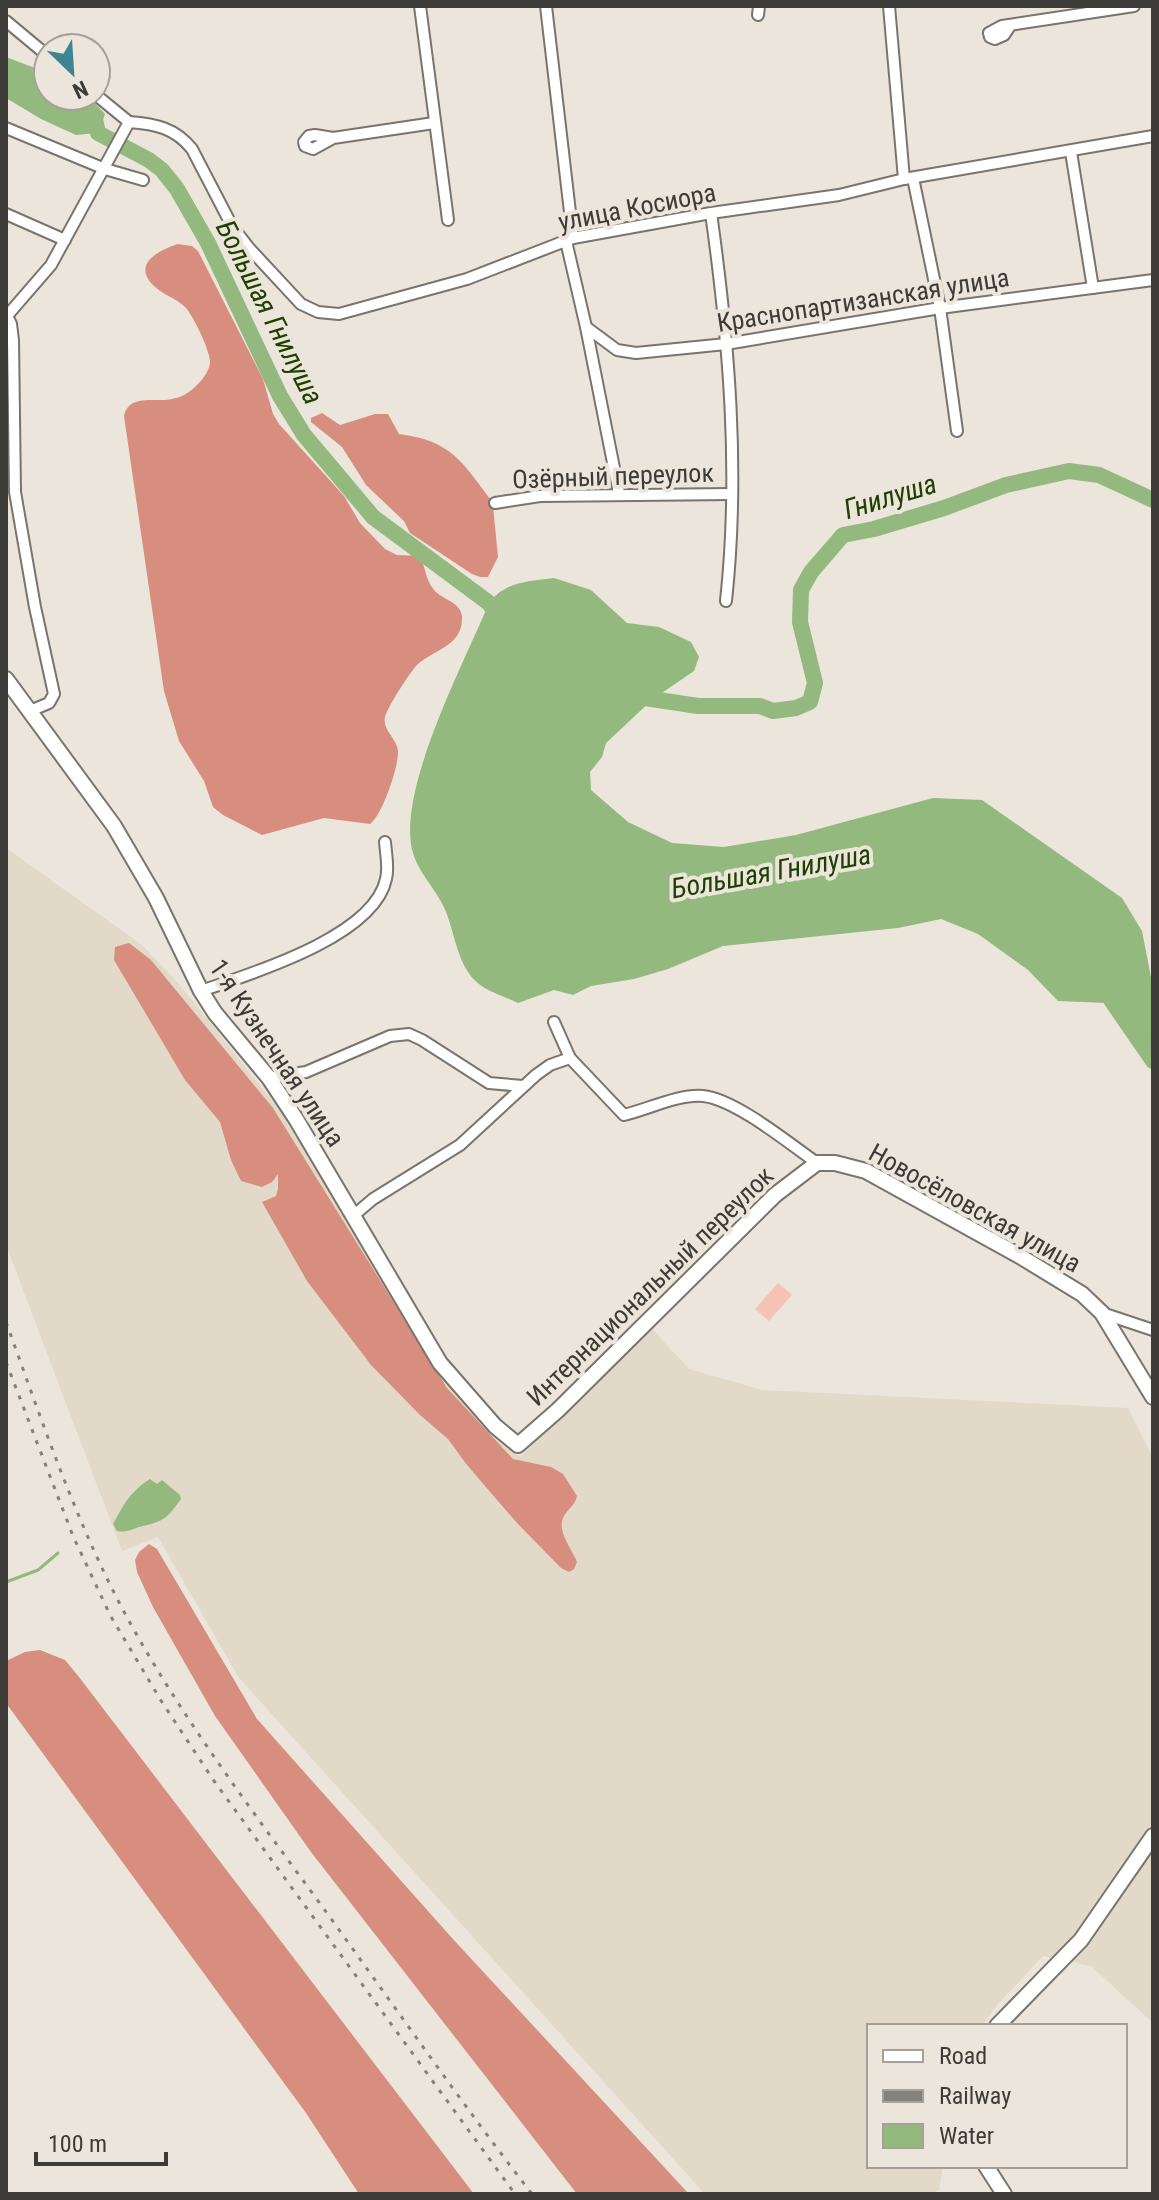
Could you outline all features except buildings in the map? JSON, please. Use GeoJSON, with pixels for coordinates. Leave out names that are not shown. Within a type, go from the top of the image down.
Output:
{"type":"FeatureCollection","features":[{"type":"Feature","properties":{"kind":"street"},"geometry":{"type":"LineString","coordinates":[[420,6],[448,220]]}},
{"type":"Feature","properties":{"kind":"street"},"geometry":{"type":"LineString","coordinates":[[546,6],[570,240],[619,493]]}},
{"type":"Feature","properties":{"kind":"street"},"geometry":{"type":"LineString","coordinates":[[889,6],[909,179],[940,308],[957,431]]}},
{"type":"Feature","properties":{"kind":"street"},"geometry":{"type":"LineString","coordinates":[[1006,26],[1134,6]]}},
{"type":"Feature","properties":{"kind":"street"},"geometry":{"type":"LineString","coordinates":[[6,21],[32,43]]}},
{"type":"Feature","properties":{"kind":"street"},"geometry":{"type":"LineString","coordinates":[[30,711],[49,703],[54,694],[15,492],[13,340],[11,324],[6,316],[35,286],[65,240],[129,122],[112,108]]}},
{"type":"Feature","properties":{"kind":"street","name":"улица Косиора"},"geometry":{"type":"LineString","coordinates":[[129,122],[168,128],[183,139],[192,149],[232,226],[249,248],[301,304],[318,312],[339,314],[467,279],[570,240],[711,213],[839,195],[909,179],[1153,136]]}},
{"type":"Feature","properties":{"kind":"street"},"geometry":{"type":"LineString","coordinates":[[333,138],[434,123]]}},
{"type":"Feature","properties":{"kind":"street"},"geometry":{"type":"LineString","coordinates":[[6,128],[105,169],[143,180]]}},
{"type":"Feature","properties":{"kind":"street"},"geometry":{"type":"LineString","coordinates":[[1071,152],[1093,288]]}},
{"type":"Feature","properties":{"kind":"street"},"geometry":{"type":"LineString","coordinates":[[711,213],[726,344],[732,494],[732,548],[726,601]]}},
{"type":"Feature","properties":{"kind":"street"},"geometry":{"type":"LineString","coordinates":[[6,214],[65,240]]}},
{"type":"Feature","properties":{"kind":"street","name":"Краснопартизанская улица"},"geometry":{"type":"LineString","coordinates":[[586,327],[625,352],[726,344],[940,308],[1153,280]]}},
{"type":"Feature","properties":{"kind":"street","name":"Озёрный переулок"},"geometry":{"type":"LineString","coordinates":[[495,503],[521,497],[619,493],[732,494]]}},
{"type":"Feature","properties":{"kind":"street","name":"1-я Кузнечная улица"},"geometry":{"type":"LineString","coordinates":[[6,679],[91,793],[137,864],[201,991],[215,1013],[269,1078],[440,1363],[487,1419],[518,1445]]}},
{"type":"Feature","properties":{"kind":"street"},"geometry":{"type":"LineString","coordinates":[[201,991],[287,961],[322,944],[349,925],[368,909],[386,882],[385,842]]}},
{"type":"Feature","properties":{"kind":"street","name":"Новосёловская улица"},"geometry":{"type":"LineString","coordinates":[[554,1022],[570,1058],[624,1115],[683,1098],[705,1096],[734,1107],[817,1163],[835,1163],[866,1171],[1018,1255],[1082,1294],[1102,1313],[1153,1330]]}},
{"type":"Feature","properties":{"kind":"street"},"geometry":{"type":"LineString","coordinates":[[269,1078],[306,1072],[390,1036],[409,1034],[489,1083],[523,1086]]}},
{"type":"Feature","properties":{"kind":"street"},"geometry":{"type":"LineString","coordinates":[[353,1216],[373,1199],[460,1145],[550,1065],[570,1058]]}},
{"type":"Feature","properties":{"kind":"street","name":"Интернациональный переулок"},"geometry":{"type":"LineString","coordinates":[[518,1445],[558,1410],[775,1195],[817,1163]]}},
{"type":"Feature","properties":{"kind":"street"},"geometry":{"type":"LineString","coordinates":[[1102,1313],[1153,1397]]}},
{"type":"Feature","properties":{"kind":"street"},"geometry":{"type":"LineString","coordinates":[[999,2024],[1081,1940],[1153,1836]]}},
{"type":"Feature","properties":{"kind":"street"},"geometry":{"type":"LineString","coordinates":[[987,2168],[1004,2194]]}},
{"type":"Feature","properties":{"kind":"shaded area"},"geometry":{"type":"Polygon","coordinates":[[[178,244],[192,246],[198,251],[263,379],[279,424],[344,496],[360,523],[385,549],[397,555],[420,556],[431,586],[456,605],[461,613],[461,628],[457,635],[417,665],[387,712],[385,722],[397,746],[398,758],[384,801],[370,824],[324,818],[262,835],[213,807],[204,781],[179,741],[164,691],[124,416],[131,404],[172,399],[186,394],[202,380],[209,366],[205,343],[188,311],[154,286],[145,271],[146,265],[156,254],[178,244]]]}},
{"type":"Feature","properties":{"kind":"shaded area"},"geometry":{"type":"Polygon","coordinates":[[[322,413],[340,425],[375,414],[388,414],[399,434],[432,442],[454,455],[493,506],[498,557],[488,577],[472,574],[410,533],[404,521],[366,485],[342,447],[311,422],[311,418],[322,413]]]}},
{"type":"Feature","properties":{"kind":"shaded area"},"geometry":{"type":"Polygon","coordinates":[[[6,848],[142,945],[180,985],[278,1108],[451,1389],[520,1457],[652,1329],[689,1369],[762,1390],[1128,1408],[1153,1458],[1153,2023],[1091,1966],[1043,1956],[983,2024],[867,2024],[867,2168],[943,2168],[939,2190],[930,2194],[705,2194],[239,1678],[158,1537],[122,1551],[6,1245],[6,848]]]}},
{"type":"Feature","properties":{"kind":"shaded area"},"geometry":{"type":"Polygon","coordinates":[[[129,943],[151,960],[273,1108],[447,1388],[513,1459],[551,1467],[563,1474],[577,1496],[562,1523],[563,1534],[577,1562],[574,1569],[569,1572],[561,1568],[517,1523],[448,1439],[371,1365],[307,1281],[262,1202],[276,1196],[278,1174],[272,1182],[262,1187],[241,1181],[220,1122],[185,1080],[114,960],[115,947],[129,943]]]}},
{"type":"Feature","properties":{"kind":"shaded area"},"geometry":{"type":"Polygon","coordinates":[[[778,1283],[792,1295],[769,1321],[755,1309],[778,1283]]]}},
{"type":"Feature","properties":{"kind":"shaded area"},"geometry":{"type":"Polygon","coordinates":[[[149,1544],[157,1549],[257,1719],[452,1938],[689,2194],[577,2194],[311,1852],[215,1716],[153,1607],[137,1572],[135,1560],[149,1544]]]}},
{"type":"Feature","properties":{"kind":"shaded area"},"geometry":{"type":"Polygon","coordinates":[[[40,1650],[65,1660],[79,1677],[474,2194],[359,2194],[306,2113],[6,1703],[6,1661],[25,1652],[40,1650]]]}},
{"type":"Feature","properties":{"kind":"water"},"geometry":{"type":"Polygon","coordinates":[[[6,57],[32,67],[32,112],[105,114],[98,133],[76,135],[41,119],[6,98],[6,57]]]}},
{"type":"Feature","properties":{"kind":"water"},"geometry":{"type":"Polygon","coordinates":[[[554,578],[591,590],[627,623],[659,627],[691,642],[699,657],[694,671],[653,699],[606,743],[602,757],[590,772],[591,790],[628,822],[672,843],[724,847],[796,835],[933,798],[982,800],[1122,898],[1142,931],[1153,988],[1153,1067],[1128,1022],[1107,1003],[1058,1001],[1028,970],[978,934],[941,919],[898,928],[723,946],[668,969],[634,979],[591,986],[573,995],[554,990],[518,1003],[479,984],[466,969],[443,904],[413,853],[410,827],[414,797],[435,727],[489,603],[510,587],[554,578]]]}},
{"type":"Feature","properties":{"kind":"water"},"geometry":{"type":"Polygon","coordinates":[[[150,1479],[157,1484],[162,1480],[181,1499],[161,1520],[128,1531],[117,1531],[113,1524],[124,1504],[150,1479]]]}},
{"type":"Feature","properties":{"kind":"waterway","name":"Большая Гнилуша"},"geometry":{"type":"LineString","coordinates":[[90,117],[95,119],[98,133],[149,160],[162,170],[177,189],[208,243],[280,396],[304,435],[373,517],[489,603],[499,619]]}},
{"type":"Feature","properties":{"kind":"waterway","name":"Гнилуша"},"geometry":{"type":"LineString","coordinates":[[632,696],[698,706],[760,706],[773,711],[796,708],[810,702],[815,683],[800,622],[801,590],[811,572],[843,535],[944,508],[1006,485],[1069,471],[1099,475],[1153,500]]}},
{"type":"Feature","properties":{"kind":"waterway","name":"Большая Гнилуша"},"geometry":{"type":"LineString","coordinates":[[1111,1000],[1153,1061]]}},
{"type":"Feature","properties":{"kind":"waterway"},"geometry":{"type":"LineString","coordinates":[[6,1582],[38,1570],[58,1553]]}},
{"type":"Feature","properties":{"kind":"railway"},"geometry":{"type":"LineString","coordinates":[[6,1322],[73,1503],[105,1574],[144,1647],[242,1797],[532,2194]]}},
{"type":"Feature","properties":{"kind":"railway"},"geometry":{"type":"LineString","coordinates":[[6,1362],[73,1536],[110,1615],[160,1699],[214,1781],[515,2194]]}}]}
